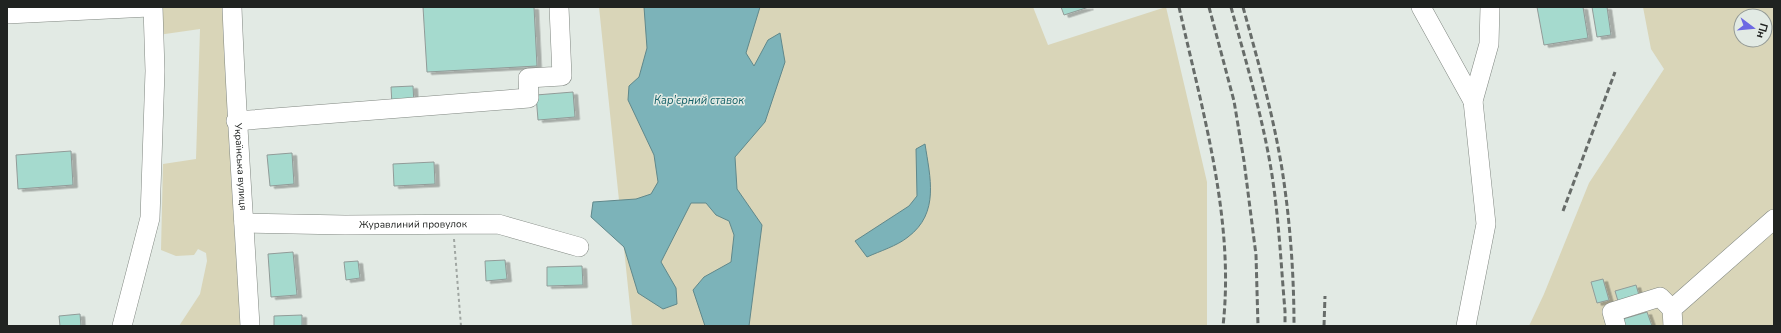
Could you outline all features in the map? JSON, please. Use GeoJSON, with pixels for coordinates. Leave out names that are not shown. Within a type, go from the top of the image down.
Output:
{"type":"FeatureCollection","features":[{"type":"Feature","properties":{"kind":"street"},"geometry":{"type":"LineString","coordinates":[[7,14],[149,7]]}},
{"type":"Feature","properties":{"kind":"street"},"geometry":{"type":"LineString","coordinates":[[122,326],[150,218],[155,71],[153,7]]}},
{"type":"Feature","properties":{"kind":"street","name":"Українська вулиця"},"geometry":{"type":"LineString","coordinates":[[232,7],[236,121],[250,326]]}},
{"type":"Feature","properties":{"kind":"street"},"geometry":{"type":"LineString","coordinates":[[236,121],[529,98],[528,78],[562,76],[559,7]]}},
{"type":"Feature","properties":{"kind":"street"},"geometry":{"type":"LineString","coordinates":[[1421,7],[1473,102]]}},
{"type":"Feature","properties":{"kind":"street"},"geometry":{"type":"LineString","coordinates":[[1466,326],[1486,224],[1473,102],[1489,44],[1490,7]]}},
{"type":"Feature","properties":{"kind":"street"},"geometry":{"type":"LineString","coordinates":[[1616,326],[1612,312],[1660,298],[1672,318],[1774,219]]}},
{"type":"Feature","properties":{"kind":"street","name":"Журавлиний провулок"},"geometry":{"type":"LineString","coordinates":[[244,223],[345,225],[498,224],[579,247]]}},
{"type":"Feature","properties":{"kind":"path"},"geometry":{"type":"LineString","coordinates":[[453,224],[461,326]]}},
{"type":"Feature","properties":{"kind":"shaded area"},"geometry":{"type":"Polygon","coordinates":[[[158,7],[224,7],[236,217],[240,326],[179,326],[200,294],[207,261],[206,253],[198,249],[194,255],[176,256],[161,250],[163,164],[196,159],[200,29],[158,35],[158,7]]]}},
{"type":"Feature","properties":{"kind":"shaded area"},"geometry":{"type":"Polygon","coordinates":[[[599,7],[1033,7],[1048,45],[1166,7],[1207,182],[1207,326],[632,326],[599,7]]]}},
{"type":"Feature","properties":{"kind":"shaded area"},"geometry":{"type":"Polygon","coordinates":[[[1643,7],[1774,7],[1774,326],[1529,326],[1544,294],[1589,183],[1664,69],[1651,49],[1643,7]]]}},
{"type":"Feature","properties":{"kind":"water","name":"Кар'єрний ставок"},"geometry":{"type":"Polygon","coordinates":[[[644,7],[760,7],[746,53],[754,66],[768,40],[780,33],[785,62],[765,122],[735,157],[737,189],[762,225],[749,326],[705,326],[693,290],[704,277],[731,262],[734,235],[729,221],[716,215],[706,203],[691,203],[661,262],[676,288],[677,304],[663,309],[638,293],[624,247],[591,217],[593,202],[636,199],[651,194],[658,182],[654,155],[628,100],[629,86],[639,77],[647,48],[644,7]]]}},
{"type":"Feature","properties":{"kind":"water"},"geometry":{"type":"Polygon","coordinates":[[[925,144],[929,169],[930,194],[929,206],[925,217],[918,227],[904,240],[894,246],[867,257],[855,241],[909,206],[917,196],[916,149],[925,144]]]}},
{"type":"Feature","properties":{"kind":"building"},"geometry":{"type":"Polygon","coordinates":[[[423,7],[534,7],[537,66],[427,72],[423,7]]]}},
{"type":"Feature","properties":{"kind":"building"},"geometry":{"type":"Polygon","coordinates":[[[1061,7],[1089,7],[1064,15],[1061,7]]]}},
{"type":"Feature","properties":{"kind":"building"},"geometry":{"type":"Polygon","coordinates":[[[1537,7],[1583,7],[1588,38],[1544,45],[1537,7]]]}},
{"type":"Feature","properties":{"kind":"building"},"geometry":{"type":"Polygon","coordinates":[[[1592,7],[1607,7],[1611,35],[1597,37],[1592,7]]]}},
{"type":"Feature","properties":{"kind":"building"},"geometry":{"type":"Polygon","coordinates":[[[413,86],[414,104],[392,105],[391,87],[413,86]]]}},
{"type":"Feature","properties":{"kind":"building"},"geometry":{"type":"Polygon","coordinates":[[[573,92],[575,117],[538,120],[536,95],[573,92]]]}},
{"type":"Feature","properties":{"kind":"building"},"geometry":{"type":"Polygon","coordinates":[[[71,151],[73,185],[18,189],[16,155],[71,151]]]}},
{"type":"Feature","properties":{"kind":"building"},"geometry":{"type":"Polygon","coordinates":[[[292,153],[294,184],[270,186],[267,155],[292,153]]]}},
{"type":"Feature","properties":{"kind":"building"},"geometry":{"type":"Polygon","coordinates":[[[434,162],[435,184],[394,186],[393,164],[434,162]]]}},
{"type":"Feature","properties":{"kind":"building"},"geometry":{"type":"Polygon","coordinates":[[[293,252],[297,295],[271,297],[268,254],[293,252]]]}},
{"type":"Feature","properties":{"kind":"building"},"geometry":{"type":"Polygon","coordinates":[[[505,260],[507,279],[486,281],[485,261],[505,260]]]}},
{"type":"Feature","properties":{"kind":"building"},"geometry":{"type":"Polygon","coordinates":[[[358,261],[360,278],[346,280],[344,262],[358,261]]]}},
{"type":"Feature","properties":{"kind":"building"},"geometry":{"type":"Polygon","coordinates":[[[582,266],[583,285],[547,286],[547,267],[582,266]]]}},
{"type":"Feature","properties":{"kind":"building"},"geometry":{"type":"Polygon","coordinates":[[[1603,279],[1609,300],[1597,303],[1591,282],[1603,279]]]}},
{"type":"Feature","properties":{"kind":"building"},"geometry":{"type":"Polygon","coordinates":[[[1636,285],[1639,295],[1618,301],[1615,291],[1636,285]]]}},
{"type":"Feature","properties":{"kind":"building"},"geometry":{"type":"Polygon","coordinates":[[[1647,312],[1652,326],[1625,326],[1623,319],[1647,312]]]}},
{"type":"Feature","properties":{"kind":"building"},"geometry":{"type":"Polygon","coordinates":[[[80,314],[81,326],[60,326],[59,316],[80,314]]]}},
{"type":"Feature","properties":{"kind":"building"},"geometry":{"type":"Polygon","coordinates":[[[302,315],[302,326],[274,326],[274,316],[302,315]]]}},
{"type":"Feature","properties":{"kind":"railway"},"geometry":{"type":"LineString","coordinates":[[1179,7],[1206,125],[1220,206],[1224,246],[1225,286],[1223,326]]}},
{"type":"Feature","properties":{"kind":"railway"},"geometry":{"type":"LineString","coordinates":[[1209,7],[1234,101],[1244,161],[1256,255],[1258,326]]}},
{"type":"Feature","properties":{"kind":"railway"},"geometry":{"type":"LineString","coordinates":[[1231,7],[1259,111],[1272,175],[1280,243],[1285,326]]}},
{"type":"Feature","properties":{"kind":"railway"},"geometry":{"type":"LineString","coordinates":[[1243,7],[1270,108],[1282,169],[1291,247],[1294,326]]}},
{"type":"Feature","properties":{"kind":"railway"},"geometry":{"type":"LineString","coordinates":[[1563,211],[1615,72]]}},
{"type":"Feature","properties":{"kind":"railway"},"geometry":{"type":"LineString","coordinates":[[1324,326],[1325,296]]}}]}
